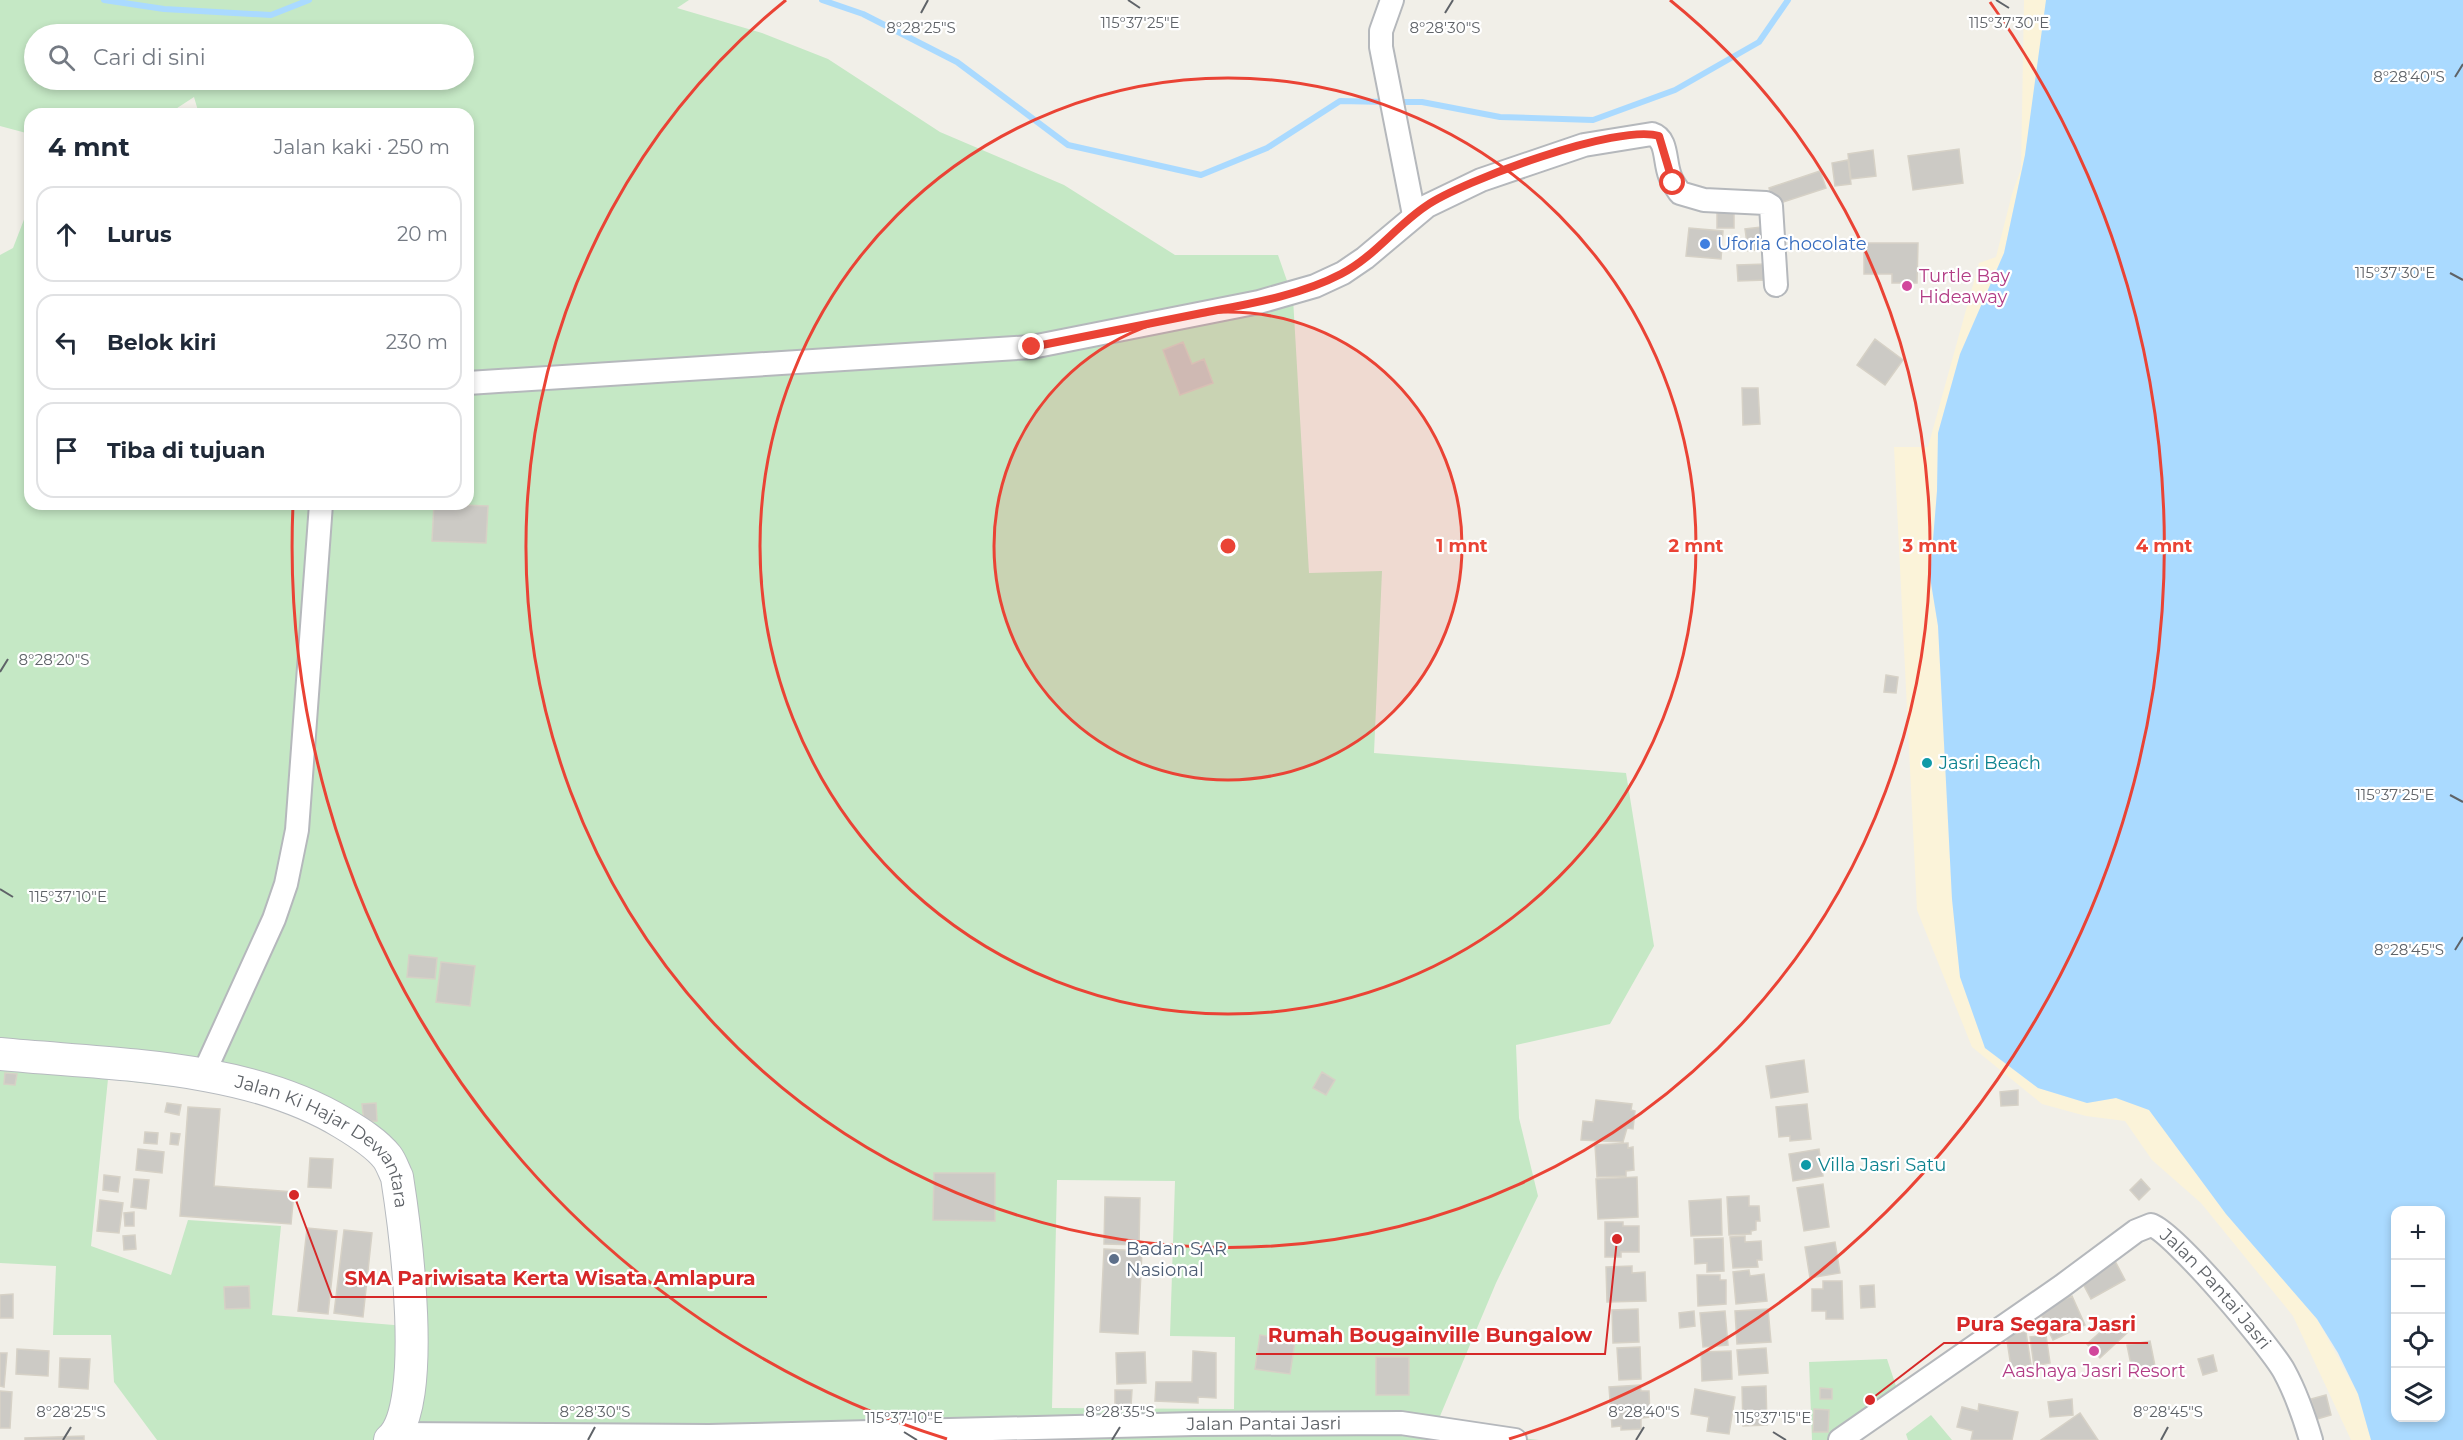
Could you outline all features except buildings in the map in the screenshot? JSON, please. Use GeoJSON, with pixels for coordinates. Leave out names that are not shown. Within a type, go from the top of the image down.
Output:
{"type":"FeatureCollection","features":[{"type":"Feature","properties":{"kind":"street"},"geometry":{"type":"LineString","coordinates":[[1392,0],[1381,31],[1414,215]]}},
{"type":"Feature","properties":{"kind":"street"},"geometry":{"type":"LineString","coordinates":[[474,383],[1032,347],[1259,302],[1315,286],[1343,273],[1365,258],[1414,215],[1441,197],[1550,155],[1606,140],[1652,134],[1659,136],[1663,141],[1669,174],[1680,193],[1704,200],[1766,203],[1771,206],[1776,285]]}},
{"type":"Feature","properties":{"kind":"street"},"geometry":{"type":"LineString","coordinates":[[203,1075],[274,919],[286,884],[297,830],[321,510]]}},
{"type":"Feature","properties":{"kind":"street","name":"Jalan Ki Hajar Dewantara"},"geometry":{"type":"LineString","coordinates":[[0,1054],[234,1079],[303,1102],[362,1134],[387,1157],[397,1177],[399,1187],[411,1319],[406,1411],[394,1437]]}},
{"type":"Feature","properties":{"kind":"street","name":"Jalan Pantai Jasri"},"geometry":{"type":"LineString","coordinates":[[1840,1440],[2062,1286],[2136,1231],[2151,1225],[2162,1230],[2177,1242],[2236,1310],[2283,1370],[2302,1408],[2311,1440]]}},
{"type":"Feature","properties":{"kind":"street","name":"Jalan Pantai Jasri"},"geometry":{"type":"LineString","coordinates":[[394,1437],[710,1436],[1194,1424],[1401,1423],[1515,1440]]}},
{"type":"Feature","properties":{"kind":"green space"},"geometry":{"type":"Polygon","coordinates":[[[0,0],[689,0],[677,8],[762,33],[828,59],[940,132],[1064,185],[1175,255],[1278,255],[1293,298],[1309,573],[1382,571],[1374,753],[1626,773],[1654,946],[1610,1024],[1516,1045],[1519,1118],[1538,1196],[1496,1283],[1435,1428],[1539,1440],[157,1440],[114,1382],[111,1335],[53,1335],[56,1266],[0,1263],[0,255],[13,248],[24,220],[24,510],[474,510],[474,108],[197,108],[194,97],[177,108],[24,108],[24,132],[0,126],[0,0]],[[108,1079],[91,1246],[171,1275],[188,1220],[281,1226],[272,1315],[406,1326],[382,1152],[283,1107],[201,1090],[108,1079]],[[1057,1180],[1052,1408],[1234,1409],[1235,1337],[1170,1336],[1175,1181],[1057,1180]]]}},
{"type":"Feature","properties":{"kind":"green space"},"geometry":{"type":"Polygon","coordinates":[[[1887,1359],[1896,1386],[1827,1440],[1812,1440],[1809,1362],[1887,1359]]]}},
{"type":"Feature","properties":{"kind":"green space"},"geometry":{"type":"Polygon","coordinates":[[[1931,1415],[1952,1440],[1908,1440],[1906,1434],[1931,1415]]]}},
{"type":"Feature","properties":{"kind":"sand","name":"Jasri Beach"},"geometry":{"type":"Polygon","coordinates":[[[2024,0],[2046,0],[2025,155],[2004,253],[1960,354],[1938,433],[1937,491],[1930,577],[1938,626],[1952,899],[1960,977],[1985,1048],[2038,1088],[2087,1103],[2116,1098],[2149,1110],[2226,1214],[2317,1319],[2358,1394],[2371,1440],[2351,1440],[2293,1316],[2201,1203],[2152,1160],[2125,1121],[2086,1116],[2042,1104],[1972,1047],[1917,910],[1894,447],[1928,447],[1979,263],[1996,257],[2012,194],[2021,169],[2024,0]]]}},
{"type":"Feature","properties":{"kind":"water"},"geometry":{"type":"Polygon","coordinates":[[[2046,0],[2463,0],[2463,1440],[2371,1440],[2358,1394],[2338,1353],[2317,1319],[2226,1214],[2149,1110],[2116,1098],[2087,1103],[2038,1088],[1985,1048],[1960,977],[1952,899],[1938,626],[1930,577],[1937,491],[1938,433],[1960,354],[2004,253],[2025,155],[2046,0]]]}},
{"type":"Feature","properties":{"kind":"waterway"},"geometry":{"type":"LineString","coordinates":[[104,0],[164,9],[271,15],[309,0]]}},
{"type":"Feature","properties":{"kind":"waterway"},"geometry":{"type":"LineString","coordinates":[[822,0],[863,14],[957,62],[1068,145],[1201,175],[1267,148],[1340,101],[1388,102]]}},
{"type":"Feature","properties":{"kind":"waterway"},"geometry":{"type":"LineString","coordinates":[[1398,102],[1422,102],[1500,117],[1593,120],[1675,90],[1759,42],[1788,0]]}},
{"type":"Feature","properties":{"kind":"place","name":"Uforia Chocolate"},"geometry":{"type":"Point","coordinates":[1705,244]}},
{"type":"Feature","properties":{"kind":"place","name":"Turtle Bay Hideaway"},"geometry":{"type":"Point","coordinates":[1907,286]}},
{"type":"Feature","properties":{"kind":"place","name":"Jasri Beach"},"geometry":{"type":"Point","coordinates":[1927,763]}},
{"type":"Feature","properties":{"kind":"place","name":"Villa Jasri Satu"},"geometry":{"type":"Point","coordinates":[1806,1165]}},
{"type":"Feature","properties":{"kind":"place","name":"SMA Pariwisata Kerta Wisata Amlapura"},"geometry":{"type":"Point","coordinates":[294,1195]}},
{"type":"Feature","properties":{"kind":"place","name":"Rumah Bougainville Bungalow"},"geometry":{"type":"Point","coordinates":[1617,1239]}},
{"type":"Feature","properties":{"kind":"place","name":"Badan SAR Nasional"},"geometry":{"type":"Point","coordinates":[1114,1259]}},
{"type":"Feature","properties":{"kind":"place","name":"Aashaya Jasri Resort"},"geometry":{"type":"Point","coordinates":[2094,1351]}},
{"type":"Feature","properties":{"kind":"place","name":"Pura Segara Jasri"},"geometry":{"type":"Point","coordinates":[1870,1400]}},
{"type":"Feature","properties":{"kind":"route"},"geometry":{"type":"LineString","coordinates":[[1032,347],[1259,302],[1315,286],[1343,273],[1365,258],[1414,215],[1441,197],[1481,180],[1584,145],[1632,136],[1652,134],[1659,136],[1663,141],[1669,174],[1673,183]]}}]}
